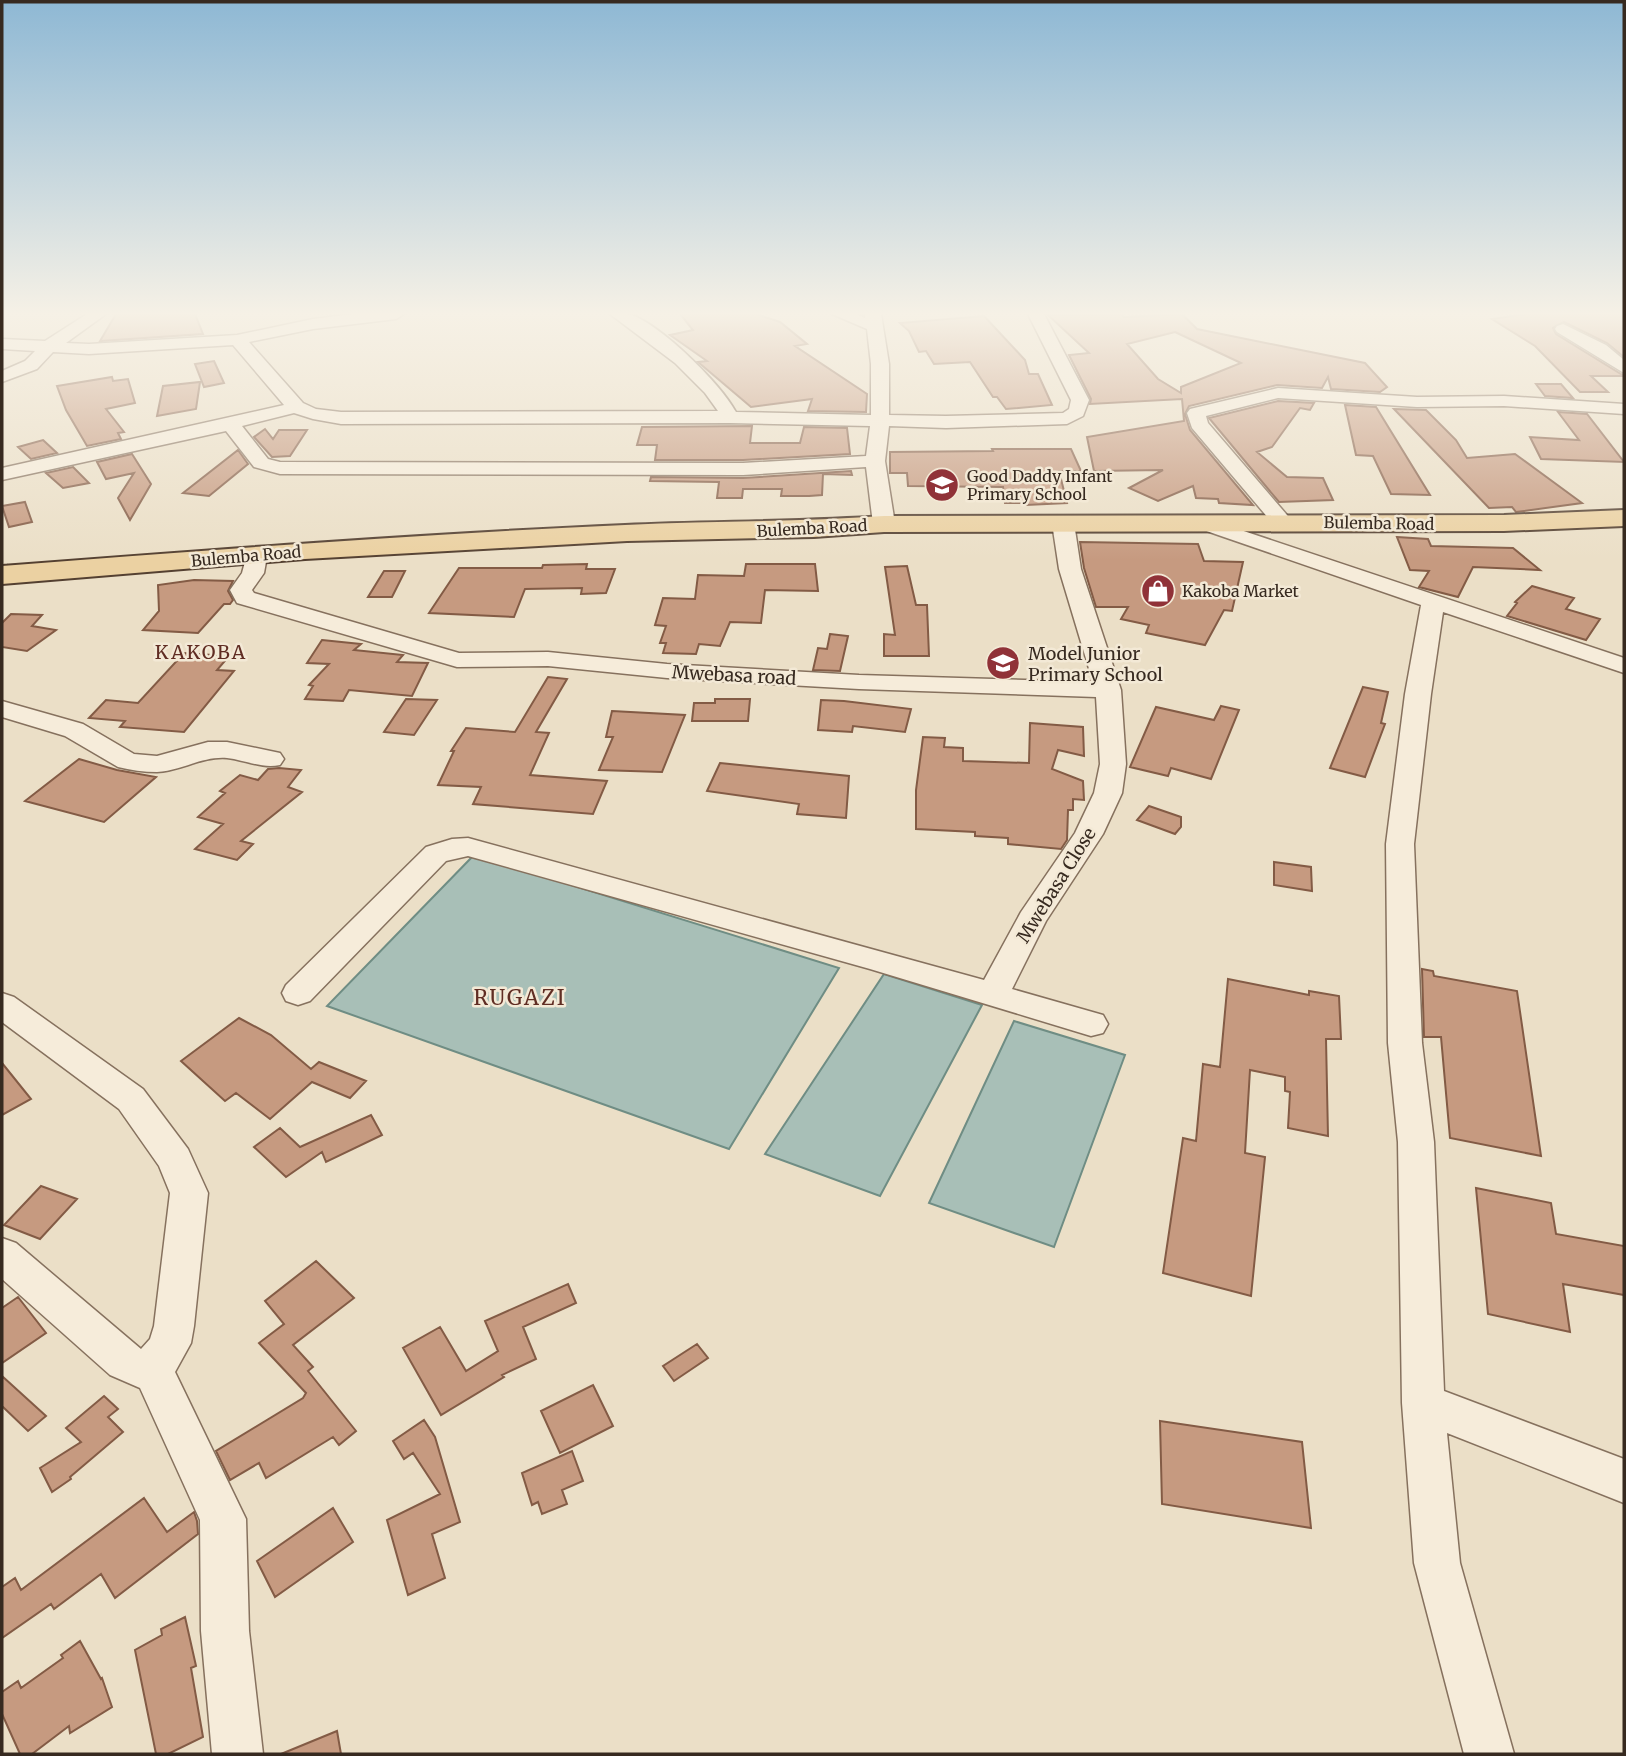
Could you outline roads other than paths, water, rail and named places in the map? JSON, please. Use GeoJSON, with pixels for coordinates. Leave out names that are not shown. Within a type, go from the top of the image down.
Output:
{"type":"FeatureCollection","features":[{"type":"Feature","properties":{"kind":"main road","name":"Bulemba Road"},"geometry":{"type":"LineString","coordinates":[[2,575],[256,555],[627,533],[814,530],[884,524],[1477,523],[1624,518]]}},
{"type":"Feature","properties":{"kind":"street"},"geometry":{"type":"LineString","coordinates":[[287,396],[296,407],[308,412],[341,418],[730,417],[880,420],[1067,418],[1077,412],[1080,400],[1078,396]]}},
{"type":"Feature","properties":{"kind":"street"},"geometry":{"type":"LineString","coordinates":[[717,396],[724,403],[730,417]]}},
{"type":"Feature","properties":{"kind":"street"},"geometry":{"type":"LineString","coordinates":[[880,396],[875,461],[884,524]]}},
{"type":"Feature","properties":{"kind":"street"},"geometry":{"type":"LineString","coordinates":[[1266,396],[1196,413],[1199,424],[1206,433],[1282,522]]}},
{"type":"Feature","properties":{"kind":"street"},"geometry":{"type":"LineString","coordinates":[[1324,396],[1417,402],[1504,401],[1624,409]]}},
{"type":"Feature","properties":{"kind":"street"},"geometry":{"type":"LineString","coordinates":[[2,474],[296,407]]}},
{"type":"Feature","properties":{"kind":"street"},"geometry":{"type":"LineString","coordinates":[[230,424],[251,447],[261,463],[280,468],[743,469],[875,461]]}},
{"type":"Feature","properties":{"kind":"street"},"geometry":{"type":"LineString","coordinates":[[1199,522],[1433,604],[1624,666]]}},
{"type":"Feature","properties":{"kind":"street"},"geometry":{"type":"LineString","coordinates":[[1063,523],[1070,569],[1108,690]]}},
{"type":"Feature","properties":{"kind":"street","name":"Mwebasa road"},"geometry":{"type":"LineString","coordinates":[[256,555],[253,573],[241,590],[245,598],[457,660],[548,659],[667,671],[846,682],[1108,690]]}},
{"type":"Feature","properties":{"kind":"street"},"geometry":{"type":"LineString","coordinates":[[1433,604],[1418,694],[1401,844],[1405,1043],[1416,1142],[1423,1403],[1437,1563],[1489,1754]]}},
{"type":"Feature","properties":{"kind":"street","name":"Mwebasa Close"},"geometry":{"type":"LineString","coordinates":[[993,994],[1032,919],[1089,834],[1108,793],[1113,764],[1108,690]]}},
{"type":"Feature","properties":{"kind":"street"},"geometry":{"type":"LineString","coordinates":[[2,709],[74,730],[128,761],[158,764],[208,750],[226,750],[271,759]]}},
{"type":"Feature","properties":{"kind":"street"},"geometry":{"type":"LineString","coordinates":[[298,993],[436,855],[452,848],[468,848],[993,994],[1091,1024]]}},
{"type":"Feature","properties":{"kind":"street"},"geometry":{"type":"LineString","coordinates":[[2,1005],[131,1100],[175,1158],[189,1193],[174,1326],[162,1358],[152,1366],[138,1368],[125,1362],[2,1255]]}},
{"type":"Feature","properties":{"kind":"street"},"geometry":{"type":"LineString","coordinates":[[152,1366],[223,1520],[225,1631],[238,1754]]}},
{"type":"Feature","properties":{"kind":"street"},"geometry":{"type":"LineString","coordinates":[[1423,1403],[1624,1481]]}},
{"type":"Feature","properties":{"kind":"water"},"geometry":{"type":"Polygon","coordinates":[[[474,855],[839,968],[729,1149],[327,1006],[474,855]]]}},
{"type":"Feature","properties":{"kind":"water"},"geometry":{"type":"Polygon","coordinates":[[[884,974],[982,1005],[880,1196],[765,1154],[884,974]]]}},
{"type":"Feature","properties":{"kind":"water"},"geometry":{"type":"Polygon","coordinates":[[[1014,1021],[1125,1055],[1054,1247],[929,1203],[1014,1021]]]}},
{"type":"Feature","properties":{"kind":"place","name":"Good Daddy Infant Primary School"},"geometry":{"type":"Point","coordinates":[942,485]}},
{"type":"Feature","properties":{"kind":"place","name":"Kakoba Market"},"geometry":{"type":"Point","coordinates":[1158,591]}},
{"type":"Feature","properties":{"kind":"place","name":"Model Junior Primary School"},"geometry":{"type":"Point","coordinates":[1003,663]}},
{"type":"Feature","properties":{"kind":"district","name":"KAKOBA"},"geometry":{"type":"Point","coordinates":[201,652]}},
{"type":"Feature","properties":{"kind":"district","name":"RUGAZI"},"geometry":{"type":"Point","coordinates":[520,997]}}]}
